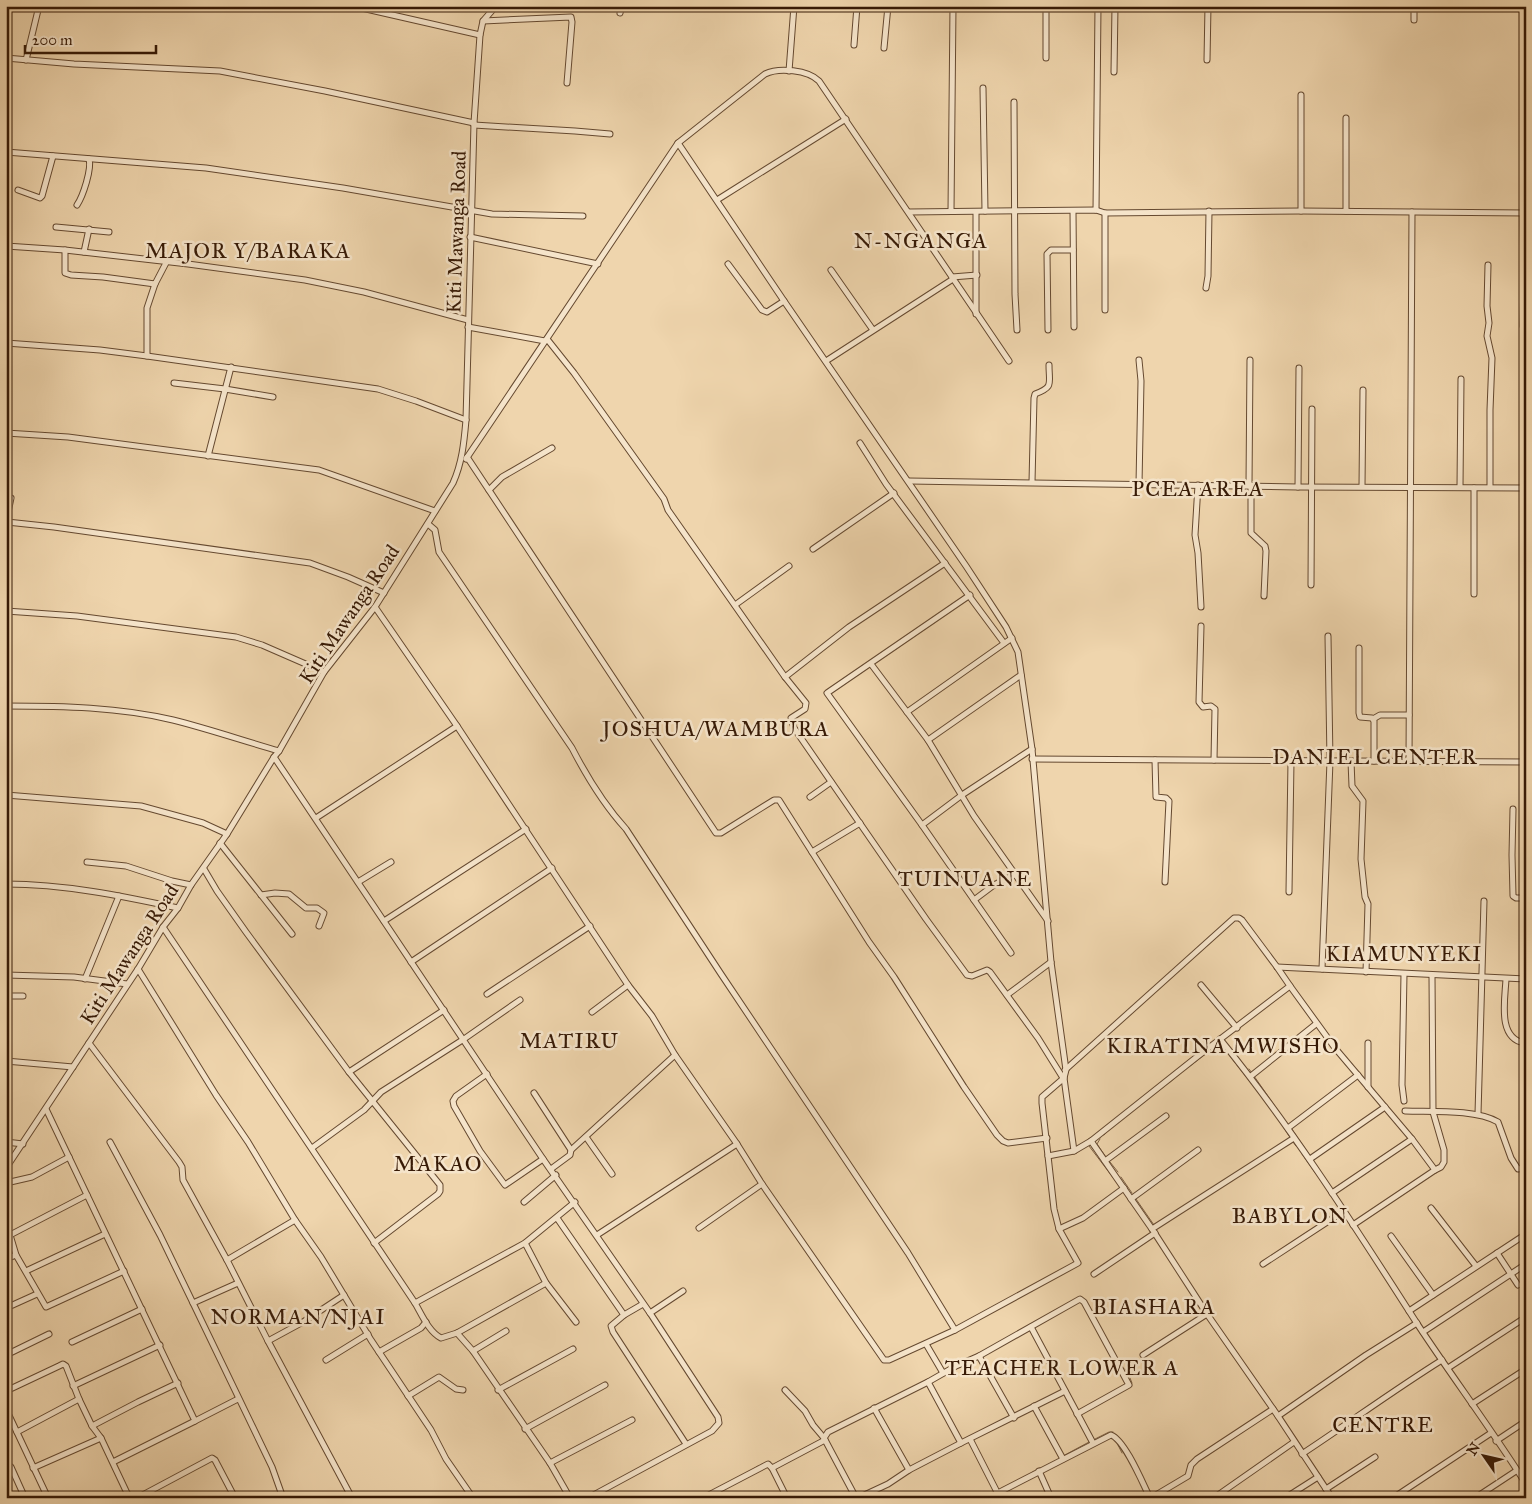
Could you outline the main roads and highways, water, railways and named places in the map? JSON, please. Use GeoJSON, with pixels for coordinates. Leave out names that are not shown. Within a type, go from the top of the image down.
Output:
{"type":"FeatureCollection","features":[{"type":"Feature","properties":{"kind":"waterway"},"geometry":{"type":"LineString","coordinates":[[1190,1066],[1217,1045]]}},
{"type":"Feature","properties":{"kind":"waterway"},"geometry":{"type":"LineString","coordinates":[[1222,1046],[1251,1083]]}},
{"type":"Feature","properties":{"kind":"waterway"},"geometry":{"type":"LineString","coordinates":[[1182,1065],[1191,1059]]}},
{"type":"Feature","properties":{"kind":"waterway"},"geometry":{"type":"LineString","coordinates":[[1171,1074],[1180,1067]]}},
{"type":"Feature","properties":{"kind":"waterway"},"geometry":{"type":"LineString","coordinates":[[1249,1069],[1252,1073]]}},
{"type":"Feature","properties":{"kind":"waterway"},"geometry":{"type":"LineString","coordinates":[[1169,1083],[1178,1075]]}},
{"type":"Feature","properties":{"kind":"waterway"},"geometry":{"type":"LineString","coordinates":[[1254,1076],[1288,1125]]}},
{"type":"Feature","properties":{"kind":"waterway"},"geometry":{"type":"LineString","coordinates":[[1151,1096],[1166,1085]]}},
{"type":"Feature","properties":{"kind":"waterway"},"geometry":{"type":"LineString","coordinates":[[1284,1128],[1289,1136]]}},
{"type":"Feature","properties":{"kind":"waterway"},"geometry":{"type":"LineString","coordinates":[[1291,1128],[1296,1135]]}},
{"type":"Feature","properties":{"kind":"waterway"},"geometry":{"type":"LineString","coordinates":[[1104,1135],[1107,1131]]}},
{"type":"Feature","properties":{"kind":"waterway"},"geometry":{"type":"LineString","coordinates":[[1298,1138],[1310,1156]]}},
{"type":"Feature","properties":{"kind":"waterway"},"geometry":{"type":"LineString","coordinates":[[1100,1139],[1097,1144],[1106,1157]]}},
{"type":"Feature","properties":{"kind":"waterway"},"geometry":{"type":"LineString","coordinates":[[1293,1142],[1296,1146]]}},
{"type":"Feature","properties":{"kind":"waterway"},"geometry":{"type":"LineString","coordinates":[[1089,1146],[1118,1184]]}},
{"type":"Feature","properties":{"kind":"waterway"},"geometry":{"type":"LineString","coordinates":[[1302,1154],[1316,1174]]}},
{"type":"Feature","properties":{"kind":"waterway"},"geometry":{"type":"LineString","coordinates":[[1110,1162],[1118,1172]]}},
{"type":"Feature","properties":{"kind":"waterway"},"geometry":{"type":"LineString","coordinates":[[1121,1177],[1132,1193]]}},
{"type":"Feature","properties":{"kind":"waterway"},"geometry":{"type":"LineString","coordinates":[[1136,1199],[1154,1225]]}},
{"type":"Feature","properties":{"kind":"waterway"},"geometry":{"type":"LineString","coordinates":[[1125,1369],[1129,1375]]}},
{"type":"Feature","properties":{"kind":"waterway"},"geometry":{"type":"LineString","coordinates":[[1130,1378],[1132,1383]]}},
{"type":"Feature","properties":{"kind":"waterway"},"geometry":{"type":"LineString","coordinates":[[1095,1439],[1113,1432]]}},
{"type":"Feature","properties":{"kind":"waterway"},"geometry":{"type":"LineString","coordinates":[[1063,1456],[1089,1442],[1089,1440]]}},
{"type":"Feature","properties":{"kind":"waterway"},"geometry":{"type":"LineString","coordinates":[[1118,1445],[1122,1453]]}},
{"type":"Feature","properties":{"kind":"waterway"},"geometry":{"type":"LineString","coordinates":[[762,1464],[770,1462]]}},
{"type":"Feature","properties":{"kind":"waterway"},"geometry":{"type":"LineString","coordinates":[[752,1470],[758,1466]]}},
{"type":"Feature","properties":{"kind":"waterway"},"geometry":{"type":"LineString","coordinates":[[1030,1474],[1034,1471]]}},
{"type":"Feature","properties":{"kind":"waterway"},"geometry":{"type":"LineString","coordinates":[[1001,1489],[1026,1476]]}},
{"type":"Feature","properties":{"kind":"district","name":"N-NGANGA"},"geometry":{"type":"Point","coordinates":[921,240]}},
{"type":"Feature","properties":{"kind":"district","name":"MAJOR Y/BARAKA"},"geometry":{"type":"Point","coordinates":[248,250]}},
{"type":"Feature","properties":{"kind":"district","name":"PCEA AREA"},"geometry":{"type":"Point","coordinates":[1198,488]}},
{"type":"Feature","properties":{"kind":"district","name":"JOSHUA/WAMBURA"},"geometry":{"type":"Point","coordinates":[716,728]}},
{"type":"Feature","properties":{"kind":"district","name":"DANIEL CENTER"},"geometry":{"type":"Point","coordinates":[1375,756]}},
{"type":"Feature","properties":{"kind":"district","name":"TUINUANE"},"geometry":{"type":"Point","coordinates":[965,878]}},
{"type":"Feature","properties":{"kind":"district","name":"KIAMUNYEKI"},"geometry":{"type":"Point","coordinates":[1404,954]}},
{"type":"Feature","properties":{"kind":"district","name":"MATIRU"},"geometry":{"type":"Point","coordinates":[569,1040]}},
{"type":"Feature","properties":{"kind":"district","name":"KIRATINA MWISHO"},"geometry":{"type":"Point","coordinates":[1223,1045]}},
{"type":"Feature","properties":{"kind":"district","name":"MAKAO"},"geometry":{"type":"Point","coordinates":[438,1163]}},
{"type":"Feature","properties":{"kind":"district","name":"BABYLON"},"geometry":{"type":"Point","coordinates":[1290,1215]}},
{"type":"Feature","properties":{"kind":"district","name":"BIASHARA"},"geometry":{"type":"Point","coordinates":[1154,1306]}},
{"type":"Feature","properties":{"kind":"district","name":"NORMAN/NJAI"},"geometry":{"type":"Point","coordinates":[298,1316]}},
{"type":"Feature","properties":{"kind":"district","name":"TEACHER LOWER A"},"geometry":{"type":"Point","coordinates":[1062,1367]}},
{"type":"Feature","properties":{"kind":"district","name":"CENTRE"},"geometry":{"type":"Point","coordinates":[1383,1424]}}]}
